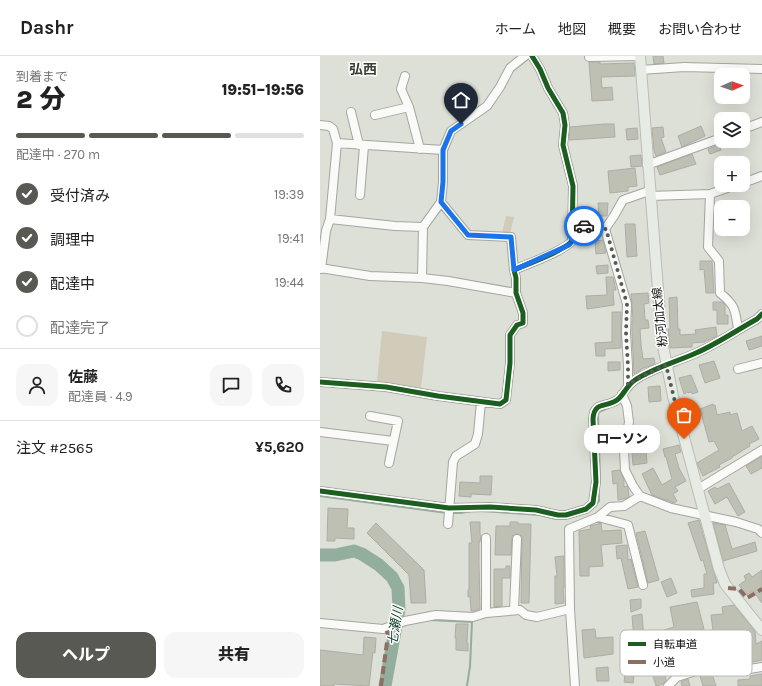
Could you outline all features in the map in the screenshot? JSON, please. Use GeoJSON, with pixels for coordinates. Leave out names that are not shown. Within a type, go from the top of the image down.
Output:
{"type":"FeatureCollection","features":[{"type":"Feature","properties":{"kind":"main road","name":"粉河加太線"},"geometry":{"type":"LineString","coordinates":[[640,56],[647,165],[661,334],[666,365],[719,569],[725,584],[762,630]]}},
{"type":"Feature","properties":{"kind":"street"},"geometry":{"type":"LineString","coordinates":[[422,278],[424,228],[441,202],[443,182],[443,150],[451,131],[487,106],[500,87],[510,68],[525,56]]}},
{"type":"Feature","properties":{"kind":"street"},"geometry":{"type":"LineString","coordinates":[[514,270],[569,245],[572,241],[573,186],[562,145],[565,124],[563,113],[548,88],[540,69],[532,56]]}},
{"type":"Feature","properties":{"kind":"street"},"geometry":{"type":"LineString","coordinates":[[589,56],[640,56]]}},
{"type":"Feature","properties":{"kind":"street"},"geometry":{"type":"LineString","coordinates":[[641,70],[684,67],[762,69]]}},
{"type":"Feature","properties":{"kind":"street"},"geometry":{"type":"LineString","coordinates":[[405,76],[401,89],[409,107],[420,148]]}},
{"type":"Feature","properties":{"kind":"street"},"geometry":{"type":"LineString","coordinates":[[375,115],[409,107]]}},
{"type":"Feature","properties":{"kind":"street"},"geometry":{"type":"LineString","coordinates":[[351,112],[362,146],[360,195]]}},
{"type":"Feature","properties":{"kind":"street"},"geometry":{"type":"LineString","coordinates":[[750,126],[762,122]]}},
{"type":"Feature","properties":{"kind":"street"},"geometry":{"type":"LineString","coordinates":[[320,125],[329,126],[333,129],[338,143],[330,219],[326,231],[321,268],[370,276],[422,278],[448,281],[516,293]]}},
{"type":"Feature","properties":{"kind":"street"},"geometry":{"type":"LineString","coordinates":[[647,165],[714,141]]}},
{"type":"Feature","properties":{"kind":"street"},"geometry":{"type":"LineString","coordinates":[[338,143],[362,146],[443,150]]}},
{"type":"Feature","properties":{"kind":"street"},"geometry":{"type":"LineString","coordinates":[[750,180],[762,176]]}},
{"type":"Feature","properties":{"kind":"street"},"geometry":{"type":"LineString","coordinates":[[628,385],[626,333],[627,304],[606,229],[623,200],[650,194],[710,194],[716,192]]}},
{"type":"Feature","properties":{"kind":"street"},"geometry":{"type":"LineString","coordinates":[[710,194],[708,247],[719,261],[720,293],[731,302],[736,313],[738,330]]}},
{"type":"Feature","properties":{"kind":"street"},"geometry":{"type":"LineString","coordinates":[[320,382],[386,387],[500,404],[506,400],[510,362],[510,335],[517,325],[523,323],[523,313],[516,293],[516,278],[511,237],[468,235],[441,202]]}},
{"type":"Feature","properties":{"kind":"street"},"geometry":{"type":"LineString","coordinates":[[330,219],[424,228]]}},
{"type":"Feature","properties":{"kind":"street"},"geometry":{"type":"LineString","coordinates":[[572,222],[587,227],[606,229]]}},
{"type":"Feature","properties":{"kind":"street"},"geometry":{"type":"LineString","coordinates":[[320,491],[449,510],[490,507],[536,510],[558,515],[566,515],[586,508],[593,503],[595,495],[596,482],[593,412],[596,408],[616,401],[628,385],[635,380],[698,352],[758,319],[762,314]]}},
{"type":"Feature","properties":{"kind":"street"},"geometry":{"type":"LineString","coordinates":[[738,369],[762,363]]}},
{"type":"Feature","properties":{"kind":"street"},"geometry":{"type":"LineString","coordinates":[[622,394],[628,406],[629,422],[624,450],[625,470],[640,496],[671,508],[736,522],[758,529],[762,533]]}},
{"type":"Feature","properties":{"kind":"street"},"geometry":{"type":"LineString","coordinates":[[448,524],[453,462],[456,456],[475,444],[478,434],[481,402]]}},
{"type":"Feature","properties":{"kind":"street"},"geometry":{"type":"LineString","coordinates":[[370,416],[398,421],[392,441],[389,463]]}},
{"type":"Feature","properties":{"kind":"street"},"geometry":{"type":"LineString","coordinates":[[320,432],[392,441]]}},
{"type":"Feature","properties":{"kind":"street"},"geometry":{"type":"LineString","coordinates":[[698,489],[762,450]]}},
{"type":"Feature","properties":{"kind":"street"},"geometry":{"type":"LineString","coordinates":[[575,686],[570,609],[569,529],[598,517],[610,507],[624,506],[640,496]]}},
{"type":"Feature","properties":{"kind":"street"},"geometry":{"type":"LineString","coordinates":[[598,517],[628,525],[643,585]]}},
{"type":"Feature","properties":{"kind":"street"},"geometry":{"type":"LineString","coordinates":[[486,538],[486,613]]}},
{"type":"Feature","properties":{"kind":"street"},"geometry":{"type":"LineString","coordinates":[[514,610],[517,539]]}},
{"type":"Feature","properties":{"kind":"street"},"geometry":{"type":"LineString","coordinates":[[320,623],[383,629],[405,621],[436,616],[473,617],[486,613],[520,610],[526,615],[537,617],[570,609]]}},
{"type":"Feature","properties":{"kind":"street"},"geometry":{"type":"LineString","coordinates":[[752,669],[762,667]]}},
{"type":"Feature","properties":{"kind":"street"},"geometry":{"type":"LineString","coordinates":[[668,686],[677,677],[680,676]]}},
{"type":"Feature","properties":{"kind":"shaded area"},"geometry":{"type":"Polygon","coordinates":[[[506,216],[514,217],[510,234],[502,233],[506,216]]]}},
{"type":"Feature","properties":{"kind":"shaded area"},"geometry":{"type":"Polygon","coordinates":[[[382,331],[427,337],[421,388],[377,382],[382,331]]]}},
{"type":"Feature","properties":{"kind":"building"},"geometry":{"type":"Polygon","coordinates":[[[653,56],[663,56],[664,63],[654,64],[653,56]]]}},
{"type":"Feature","properties":{"kind":"building"},"geometry":{"type":"Polygon","coordinates":[[[589,62],[600,62],[600,64],[634,63],[635,76],[601,77],[602,88],[612,87],[613,100],[592,101],[589,62]]]}},
{"type":"Feature","properties":{"kind":"building"},"geometry":{"type":"Polygon","coordinates":[[[614,124],[615,137],[569,140],[570,127],[614,124]]]}},
{"type":"Feature","properties":{"kind":"building"},"geometry":{"type":"Polygon","coordinates":[[[701,126],[705,136],[682,147],[678,136],[701,126]]]}},
{"type":"Feature","properties":{"kind":"building"},"geometry":{"type":"Polygon","coordinates":[[[663,127],[664,137],[661,138],[666,152],[656,156],[654,151],[652,128],[663,127]]]}},
{"type":"Feature","properties":{"kind":"building"},"geometry":{"type":"Polygon","coordinates":[[[637,128],[638,139],[627,140],[626,129],[637,128]]]}},
{"type":"Feature","properties":{"kind":"building"},"geometry":{"type":"Polygon","coordinates":[[[714,147],[720,148],[721,150],[710,154],[708,149],[714,147]]]}},
{"type":"Feature","properties":{"kind":"building"},"geometry":{"type":"Polygon","coordinates":[[[692,154],[696,164],[660,175],[657,167],[692,154]]]}},
{"type":"Feature","properties":{"kind":"building"},"geometry":{"type":"Polygon","coordinates":[[[641,155],[642,166],[631,167],[630,156],[641,155]]]}},
{"type":"Feature","properties":{"kind":"building"},"geometry":{"type":"Polygon","coordinates":[[[635,168],[637,186],[628,187],[628,191],[610,193],[608,171],[635,168]]]}},
{"type":"Feature","properties":{"kind":"building"},"geometry":{"type":"Polygon","coordinates":[[[598,203],[608,203],[607,216],[599,216],[598,203]]]}},
{"type":"Feature","properties":{"kind":"building"},"geometry":{"type":"Polygon","coordinates":[[[625,224],[635,224],[637,256],[627,257],[625,224]]]}},
{"type":"Feature","properties":{"kind":"building"},"geometry":{"type":"Polygon","coordinates":[[[603,240],[606,253],[596,254],[595,241],[603,240]]]}},
{"type":"Feature","properties":{"kind":"building"},"geometry":{"type":"Polygon","coordinates":[[[700,261],[712,261],[714,293],[706,293],[704,269],[700,270],[700,261]]]}},
{"type":"Feature","properties":{"kind":"building"},"geometry":{"type":"Polygon","coordinates":[[[608,265],[608,273],[597,274],[596,266],[608,265]]]}},
{"type":"Feature","properties":{"kind":"building"},"geometry":{"type":"Polygon","coordinates":[[[606,277],[613,277],[616,290],[613,290],[614,305],[587,309],[586,296],[607,295],[606,277]]]}},
{"type":"Feature","properties":{"kind":"building"},"geometry":{"type":"Polygon","coordinates":[[[648,293],[649,303],[644,304],[645,320],[648,320],[649,328],[640,329],[641,344],[643,359],[654,358],[655,364],[641,369],[634,374],[631,294],[648,293]]]}},
{"type":"Feature","properties":{"kind":"building"},"geometry":{"type":"Polygon","coordinates":[[[677,297],[678,329],[680,329],[680,335],[696,334],[695,330],[716,327],[717,336],[705,342],[692,343],[692,347],[670,348],[668,329],[670,329],[669,298],[677,297]]]}},
{"type":"Feature","properties":{"kind":"building"},"geometry":{"type":"Polygon","coordinates":[[[713,302],[722,302],[725,305],[725,315],[728,315],[728,324],[717,324],[717,310],[713,310],[713,302]]]}},
{"type":"Feature","properties":{"kind":"building"},"geometry":{"type":"Polygon","coordinates":[[[612,312],[621,312],[621,348],[605,349],[605,356],[596,356],[595,343],[612,342],[612,312]]]}},
{"type":"Feature","properties":{"kind":"building"},"geometry":{"type":"Polygon","coordinates":[[[762,336],[762,346],[749,350],[746,341],[762,336]]]}},
{"type":"Feature","properties":{"kind":"building"},"geometry":{"type":"Polygon","coordinates":[[[714,361],[720,378],[705,383],[699,365],[714,361]]]}},
{"type":"Feature","properties":{"kind":"building"},"geometry":{"type":"Polygon","coordinates":[[[608,362],[620,362],[620,370],[608,371],[608,362]]]}},
{"type":"Feature","properties":{"kind":"building"},"geometry":{"type":"Polygon","coordinates":[[[691,375],[698,392],[692,394],[692,392],[688,392],[684,394],[679,378],[691,375]]]}},
{"type":"Feature","properties":{"kind":"building"},"geometry":{"type":"Polygon","coordinates":[[[660,386],[661,401],[649,402],[648,387],[660,386]]]}},
{"type":"Feature","properties":{"kind":"building"},"geometry":{"type":"Polygon","coordinates":[[[713,404],[713,406],[715,405],[717,415],[730,412],[730,415],[737,413],[742,431],[752,426],[759,439],[749,444],[750,446],[719,465],[720,467],[703,476],[697,463],[719,450],[714,441],[709,442],[700,409],[713,404]]]}},
{"type":"Feature","properties":{"kind":"building"},"geometry":{"type":"Polygon","coordinates":[[[645,436],[647,463],[633,465],[632,438],[645,436]]]}},
{"type":"Feature","properties":{"kind":"building"},"geometry":{"type":"Polygon","coordinates":[[[679,445],[681,452],[675,454],[679,468],[686,481],[675,487],[678,491],[673,494],[677,501],[674,503],[652,495],[642,474],[653,468],[662,485],[672,479],[663,449],[679,445]]]}},
{"type":"Feature","properties":{"kind":"building"},"geometry":{"type":"Polygon","coordinates":[[[762,456],[762,468],[751,474],[746,466],[762,456]]]}},
{"type":"Feature","properties":{"kind":"building"},"geometry":{"type":"Polygon","coordinates":[[[620,470],[624,480],[624,487],[627,486],[628,488],[629,497],[618,500],[617,483],[613,484],[612,471],[620,470]]]}},
{"type":"Feature","properties":{"kind":"building"},"geometry":{"type":"Polygon","coordinates":[[[480,476],[492,476],[491,495],[471,494],[471,497],[459,496],[460,482],[480,483],[480,476]]]}},
{"type":"Feature","properties":{"kind":"building"},"geometry":{"type":"Polygon","coordinates":[[[729,483],[745,512],[738,516],[727,497],[715,504],[708,491],[715,487],[717,489],[729,483]]]}},
{"type":"Feature","properties":{"kind":"building"},"geometry":{"type":"Polygon","coordinates":[[[328,508],[348,509],[347,528],[354,528],[354,539],[335,538],[335,541],[327,541],[328,508]]]}},
{"type":"Feature","properties":{"kind":"building"},"geometry":{"type":"Polygon","coordinates":[[[699,520],[717,583],[713,583],[714,594],[692,597],[691,590],[704,588],[704,574],[707,574],[688,523],[699,520]]]}},
{"type":"Feature","properties":{"kind":"building"},"geometry":{"type":"Polygon","coordinates":[[[470,522],[480,522],[481,535],[479,542],[480,609],[473,611],[471,611],[470,596],[468,597],[469,543],[472,543],[470,522]]]}},
{"type":"Feature","properties":{"kind":"building"},"geometry":{"type":"Polygon","coordinates":[[[510,522],[518,522],[518,524],[531,524],[529,603],[521,603],[522,536],[517,534],[512,536],[511,555],[495,555],[496,526],[510,526],[510,522]]]}},
{"type":"Feature","properties":{"kind":"building"},"geometry":{"type":"Polygon","coordinates":[[[376,523],[424,570],[426,603],[411,603],[409,575],[367,533],[376,523]]]}},
{"type":"Feature","properties":{"kind":"building"},"geometry":{"type":"Polygon","coordinates":[[[601,523],[602,531],[621,530],[622,543],[601,545],[603,566],[589,567],[589,576],[580,576],[579,531],[591,529],[590,526],[601,523]]]}},
{"type":"Feature","properties":{"kind":"building"},"geometry":{"type":"Polygon","coordinates":[[[713,523],[725,525],[732,549],[755,542],[757,551],[723,561],[713,523]]]}},
{"type":"Feature","properties":{"kind":"building"},"geometry":{"type":"Polygon","coordinates":[[[645,531],[659,580],[648,583],[636,533],[645,531]]]}},
{"type":"Feature","properties":{"kind":"building"},"geometry":{"type":"Polygon","coordinates":[[[627,545],[628,560],[631,559],[638,587],[628,589],[621,558],[617,559],[616,546],[627,545]]]}},
{"type":"Feature","properties":{"kind":"building"},"geometry":{"type":"Polygon","coordinates":[[[564,556],[564,603],[555,604],[555,576],[557,576],[555,557],[564,556]]]}},
{"type":"Feature","properties":{"kind":"building"},"geometry":{"type":"Polygon","coordinates":[[[506,566],[510,566],[510,578],[502,578],[502,606],[494,607],[494,569],[506,569],[506,566]]]}},
{"type":"Feature","properties":{"kind":"building"},"geometry":{"type":"Polygon","coordinates":[[[762,570],[762,603],[753,591],[746,595],[739,585],[746,580],[744,576],[749,573],[752,577],[762,570]]]}},
{"type":"Feature","properties":{"kind":"building"},"geometry":{"type":"Polygon","coordinates":[[[671,578],[677,593],[667,597],[661,582],[671,578]]]}},
{"type":"Feature","properties":{"kind":"building"},"geometry":{"type":"Polygon","coordinates":[[[641,599],[641,608],[631,612],[630,600],[641,599]]]}},
{"type":"Feature","properties":{"kind":"building"},"geometry":{"type":"Polygon","coordinates":[[[697,602],[704,629],[664,630],[674,627],[670,607],[697,602]]]}},
{"type":"Feature","properties":{"kind":"building"},"geometry":{"type":"Polygon","coordinates":[[[734,605],[755,631],[756,644],[762,641],[762,660],[752,662],[752,630],[713,630],[711,615],[723,614],[722,607],[734,605]]]}},
{"type":"Feature","properties":{"kind":"building"},"geometry":{"type":"Polygon","coordinates":[[[642,614],[643,630],[633,630],[632,616],[642,614]]]}},
{"type":"Feature","properties":{"kind":"building"},"geometry":{"type":"Polygon","coordinates":[[[456,624],[468,624],[468,651],[456,650],[456,624]]]}},
{"type":"Feature","properties":{"kind":"building"},"geometry":{"type":"Polygon","coordinates":[[[595,629],[596,638],[613,637],[613,654],[584,658],[582,630],[595,629]]]}},
{"type":"Feature","properties":{"kind":"building"},"geometry":{"type":"Polygon","coordinates":[[[364,637],[376,638],[369,686],[334,684],[334,686],[320,686],[320,650],[363,655],[364,637]]]}},
{"type":"Feature","properties":{"kind":"building"},"geometry":{"type":"Polygon","coordinates":[[[608,667],[609,681],[597,681],[596,668],[608,667]]]}},
{"type":"Feature","properties":{"kind":"building"},"geometry":{"type":"Polygon","coordinates":[[[762,674],[762,686],[738,686],[738,680],[750,679],[750,676],[762,674]]]}},
{"type":"Feature","properties":{"kind":"building"},"geometry":{"type":"Polygon","coordinates":[[[625,676],[634,676],[633,683],[624,682],[625,676]]]}},
{"type":"Feature","properties":{"kind":"building"},"geometry":{"type":"Polygon","coordinates":[[[653,676],[665,676],[666,680],[663,684],[656,686],[653,676]]]}},
{"type":"Feature","properties":{"kind":"building"},"geometry":{"type":"Polygon","coordinates":[[[700,676],[713,676],[716,686],[703,686],[700,676]]]}},
{"type":"Feature","properties":{"kind":"building"},"geometry":{"type":"Polygon","coordinates":[[[688,679],[690,686],[682,686],[681,682],[688,679]]]}},
{"type":"Feature","properties":{"kind":"waterway"},"geometry":{"type":"LineString","coordinates":[[600,479],[598,415],[599,412],[608,408]]}},
{"type":"Feature","properties":{"kind":"waterway"},"geometry":{"type":"LineString","coordinates":[[592,508],[599,501],[599,485]]}},
{"type":"Feature","properties":{"kind":"waterway"},"geometry":{"type":"LineString","coordinates":[[320,496],[447,513]]}},
{"type":"Feature","properties":{"kind":"waterway"},"geometry":{"type":"LineString","coordinates":[[451,513],[471,511]]}},
{"type":"Feature","properties":{"kind":"waterway"},"geometry":{"type":"LineString","coordinates":[[483,511],[540,515],[556,519],[564,519]]}},
{"type":"Feature","properties":{"kind":"waterway","name":"七瀬川"},"geometry":{"type":"LineString","coordinates":[[320,555],[335,555],[354,551],[362,554],[379,565],[392,577],[398,588],[399,609],[385,686]]}},
{"type":"Feature","properties":{"kind":"waterway"},"geometry":{"type":"LineString","coordinates":[[430,620],[472,622],[470,666],[467,686]]}},
{"type":"Feature","properties":{"kind":"marked path"},"geometry":{"type":"LineString","coordinates":[[728,588],[739,589],[747,598],[762,589]]}},
{"type":"Feature","properties":{"kind":"marked path"},"geometry":{"type":"LineString","coordinates":[[381,686],[388,635],[386,628]]}},
{"type":"Feature","properties":{"kind":"cycle path"},"geometry":{"type":"LineString","coordinates":[[320,382],[386,387],[438,396],[500,404],[506,400],[510,363],[510,335],[517,325],[523,323],[523,313],[516,293],[516,278],[514,270],[554,253],[572,241],[573,186],[563,145],[565,125],[563,113],[548,88],[540,69],[532,56]]}},
{"type":"Feature","properties":{"kind":"cycle path"},"geometry":{"type":"LineString","coordinates":[[320,491],[449,508],[490,507],[536,510],[558,515],[566,515],[586,509],[593,503],[596,482],[593,419],[594,413],[598,407],[617,400],[622,396],[632,382],[642,376],[712,345],[757,319],[762,314]]}},
{"type":"Feature","properties":{"kind":"way so far"},"geometry":{"type":"LineString","coordinates":[[584,226],[606,229],[627,304],[626,333],[628,385],[666,365],[684,439]]}},
{"type":"Feature","properties":{"kind":"place","name":"ローソン"},"geometry":{"type":"Point","coordinates":[684,439]}},
{"type":"Feature","properties":{"kind":"district","name":"弘西"},"geometry":{"type":"Point","coordinates":[363,69]}},
{"type":"Feature","properties":{"kind":"route"},"geometry":{"type":"LineString","coordinates":[[461,124],[451,131],[443,150],[443,182],[441,202],[468,235],[511,237],[514,270],[569,245],[572,241],[572,222],[584,226]]}}]}
